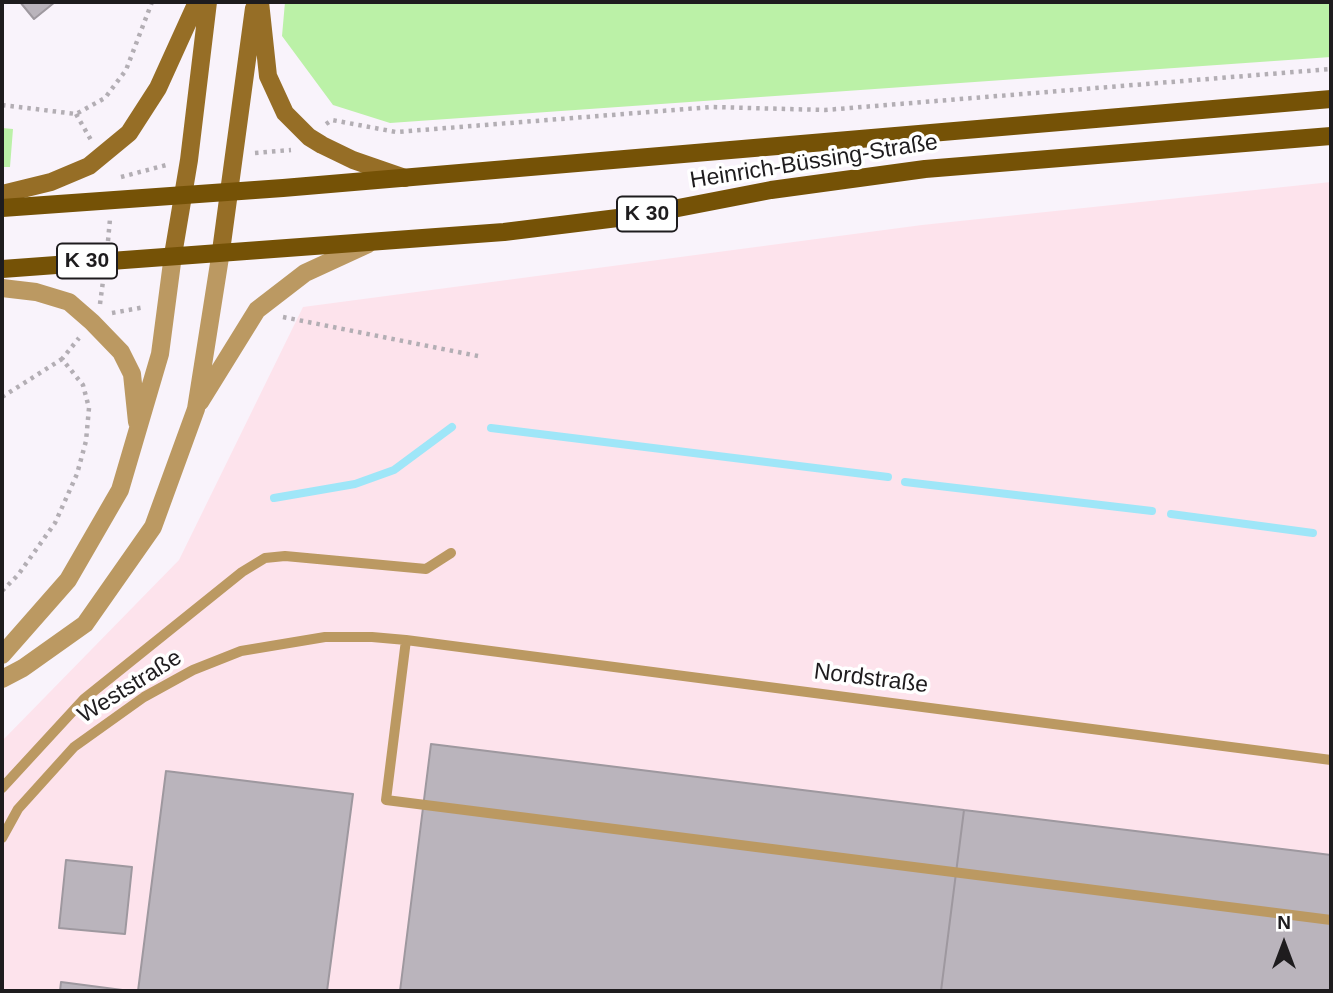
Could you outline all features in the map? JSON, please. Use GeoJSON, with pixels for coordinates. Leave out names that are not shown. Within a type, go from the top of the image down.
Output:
{"type":"FeatureCollection","features":[{"type":"Feature","properties":{"kind":"main road","name":"Heinrich-Büssing-Straße"},"geometry":{"type":"LineString","coordinates":[[2,208],[230,192],[1331,99]]}},
{"type":"Feature","properties":{"kind":"main road","name":"Heinrich-Büssing-Straße"},"geometry":{"type":"LineString","coordinates":[[221,251],[368,244],[642,215],[771,190],[925,169],[1331,136]]}},
{"type":"Feature","properties":{"kind":"main road","name":"K 30"},"geometry":{"type":"LineString","coordinates":[[2,269],[221,251]]}},
{"type":"Feature","properties":{"kind":"street"},"geometry":{"type":"LineString","coordinates":[[2,194],[51,182],[102,158],[129,133],[158,88],[197,2]]}},
{"type":"Feature","properties":{"kind":"street"},"geometry":{"type":"LineString","coordinates":[[2,655],[68,580],[92,544],[120,490],[139,433],[160,354],[189,160],[208,2]]}},
{"type":"Feature","properties":{"kind":"street"},"geometry":{"type":"LineString","coordinates":[[257,2],[268,76],[285,113],[309,137],[353,160],[405,177]]}},
{"type":"Feature","properties":{"kind":"street"},"geometry":{"type":"LineString","coordinates":[[2,679],[23,668],[85,624],[153,527],[196,409],[257,2]]}},
{"type":"Feature","properties":{"kind":"street"},"geometry":{"type":"LineString","coordinates":[[196,409],[257,310],[305,274],[368,244]]}},
{"type":"Feature","properties":{"kind":"street"},"geometry":{"type":"LineString","coordinates":[[2,288],[36,292],[69,302],[121,352],[131,374],[139,433]]}},
{"type":"Feature","properties":{"kind":"lane"},"geometry":{"type":"LineString","coordinates":[[2,788],[84,699],[242,572],[265,558],[285,556],[426,569],[451,553]]}},
{"type":"Feature","properties":{"kind":"lane","name":"Weststraße"},"geometry":{"type":"LineString","coordinates":[[2,838],[18,809],[74,747],[144,697],[193,670],[241,651],[285,643],[348,637],[406,640]]}},
{"type":"Feature","properties":{"kind":"lane"},"geometry":{"type":"LineString","coordinates":[[406,640],[386,800],[1331,920]]}},
{"type":"Feature","properties":{"kind":"lane","name":"Nordstraße"},"geometry":{"type":"LineString","coordinates":[[406,640],[1331,760]]}},
{"type":"Feature","properties":{"kind":"path"},"geometry":{"type":"LineString","coordinates":[[2,105],[76,114],[105,98],[126,70],[152,2]]}},
{"type":"Feature","properties":{"kind":"path"},"geometry":{"type":"LineString","coordinates":[[236,155],[292,150],[332,120],[396,132],[712,107],[825,110],[1331,69]]}},
{"type":"Feature","properties":{"kind":"path"},"geometry":{"type":"LineString","coordinates":[[76,114],[115,178],[189,160]]}},
{"type":"Feature","properties":{"kind":"path"},"geometry":{"type":"LineString","coordinates":[[257,310],[478,356]]}},
{"type":"Feature","properties":{"kind":"path"},"geometry":{"type":"LineString","coordinates":[[2,397],[62,359],[92,322]]}},
{"type":"Feature","properties":{"kind":"path"},"geometry":{"type":"LineString","coordinates":[[2,591],[18,575],[55,523],[77,474],[86,441],[89,408],[83,385],[62,359]]}},
{"type":"Feature","properties":{"kind":"shaded area"},"geometry":{"type":"Polygon","coordinates":[[[1331,182],[1331,991],[2,991],[2,741],[179,560],[303,307],[922,225],[1331,182]]]}},
{"type":"Feature","properties":{"kind":"green space"},"geometry":{"type":"Polygon","coordinates":[[[285,2],[1331,2],[1331,57],[390,123],[333,105],[282,36],[285,2]]]}},
{"type":"Feature","properties":{"kind":"green space"},"geometry":{"type":"Polygon","coordinates":[[[2,128],[13,129],[10,167],[2,167],[2,128]]]}},
{"type":"Feature","properties":{"kind":"building"},"geometry":{"type":"Polygon","coordinates":[[[20,2],[55,2],[34,19],[20,2]]]}},
{"type":"Feature","properties":{"kind":"building"},"geometry":{"type":"Polygon","coordinates":[[[431,744],[964,810],[941,991],[400,991],[431,744]]]}},
{"type":"Feature","properties":{"kind":"building"},"geometry":{"type":"Polygon","coordinates":[[[166,771],[353,794],[327,991],[138,991],[166,771]]]}},
{"type":"Feature","properties":{"kind":"building"},"geometry":{"type":"Polygon","coordinates":[[[964,810],[1331,855],[1331,991],[941,991],[964,810]]]}},
{"type":"Feature","properties":{"kind":"building"},"geometry":{"type":"Polygon","coordinates":[[[66,860],[132,867],[125,934],[59,928],[66,860]]]}},
{"type":"Feature","properties":{"kind":"building"},"geometry":{"type":"Polygon","coordinates":[[[61,982],[130,991],[60,991],[61,982]]]}},
{"type":"Feature","properties":{"kind":"waterway"},"geometry":{"type":"LineString","coordinates":[[274,498],[355,484],[394,470],[452,427]]}},
{"type":"Feature","properties":{"kind":"waterway"},"geometry":{"type":"LineString","coordinates":[[491,428],[888,477]]}},
{"type":"Feature","properties":{"kind":"waterway"},"geometry":{"type":"LineString","coordinates":[[905,482],[1152,511]]}},
{"type":"Feature","properties":{"kind":"waterway"},"geometry":{"type":"LineString","coordinates":[[1171,514],[1313,533]]}}]}
